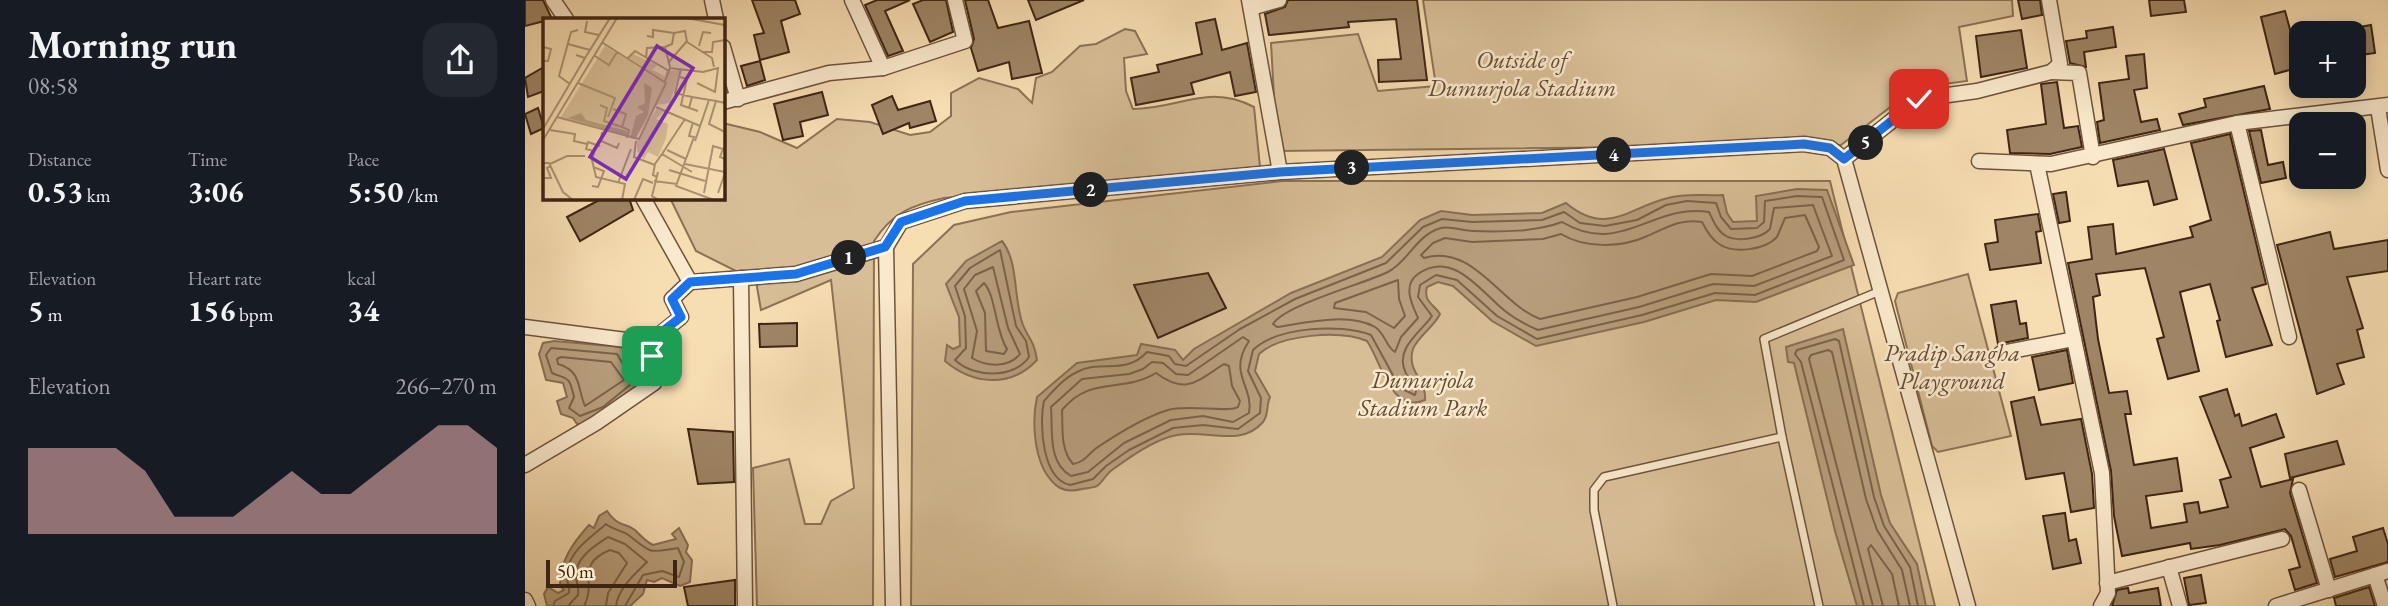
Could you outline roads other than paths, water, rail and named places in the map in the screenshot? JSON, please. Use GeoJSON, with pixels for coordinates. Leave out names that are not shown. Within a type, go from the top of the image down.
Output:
{"type":"FeatureCollection","features":[{"type":"Feature","properties":{"kind":"street"},"geometry":{"type":"LineString","coordinates":[[553,0],[565,18]]}},
{"type":"Feature","properties":{"kind":"street"},"geometry":{"type":"LineString","coordinates":[[712,0],[716,18]]}},
{"type":"Feature","properties":{"kind":"street"},"geometry":{"type":"LineString","coordinates":[[852,0],[883,68]]}},
{"type":"Feature","properties":{"kind":"street"},"geometry":{"type":"LineString","coordinates":[[725,102],[829,73],[883,68],[965,41],[955,0]]}},
{"type":"Feature","properties":{"kind":"street"},"geometry":{"type":"LineString","coordinates":[[1279,0],[1250,4],[1280,172]]}},
{"type":"Feature","properties":{"kind":"street"},"geometry":{"type":"LineString","coordinates":[[2049,0],[2060,64],[2051,72]]}},
{"type":"Feature","properties":{"kind":"street"},"geometry":{"type":"LineString","coordinates":[[725,54],[738,99]]}},
{"type":"Feature","properties":{"kind":"street"},"geometry":{"type":"LineString","coordinates":[[1844,159],[1919,99],[1977,91],[2051,72],[2079,74],[2093,157]]}},
{"type":"Feature","properties":{"kind":"street"},"geometry":{"type":"LineString","coordinates":[[1979,161],[2037,164],[2093,157],[2237,123],[2319,111],[2383,106],[2388,170]]}},
{"type":"Feature","properties":{"kind":"street"},"geometry":{"type":"LineString","coordinates":[[2237,123],[2289,337]]}},
{"type":"Feature","properties":{"kind":"street"},"geometry":{"type":"LineString","coordinates":[[893,606],[885,247],[901,222],[965,201],[1280,172],[1804,144],[1830,148],[1844,159],[1968,606]]}},
{"type":"Feature","properties":{"kind":"street"},"geometry":{"type":"LineString","coordinates":[[2037,164],[2102,473],[2108,593],[2101,606]]}},
{"type":"Feature","properties":{"kind":"street"},"geometry":{"type":"LineString","coordinates":[[644,200],[690,282]]}},
{"type":"Feature","properties":{"kind":"street"},"geometry":{"type":"LineString","coordinates":[[525,327],[649,342],[681,317],[672,299],[690,282],[796,274],[885,247]]}},
{"type":"Feature","properties":{"kind":"street"},"geometry":{"type":"LineString","coordinates":[[741,278],[745,606]]}},
{"type":"Feature","properties":{"kind":"street"},"geometry":{"type":"LineString","coordinates":[[2001,353],[2074,339]]}},
{"type":"Feature","properties":{"kind":"street"},"geometry":{"type":"LineString","coordinates":[[525,465],[596,423],[654,383],[656,371],[649,342]]}},
{"type":"Feature","properties":{"kind":"street"},"geometry":{"type":"LineString","coordinates":[[2299,490],[2329,590]]}},
{"type":"Feature","properties":{"kind":"street"},"geometry":{"type":"LineString","coordinates":[[2107,583],[2282,539]]}},
{"type":"Feature","properties":{"kind":"street"},"geometry":{"type":"LineString","coordinates":[[2169,567],[2180,606]]}},
{"type":"Feature","properties":{"kind":"street"},"geometry":{"type":"LineString","coordinates":[[2277,606],[2381,573],[2385,606]]}},
{"type":"Feature","properties":{"kind":"street"},"geometry":{"type":"LineString","coordinates":[[525,600],[529,606]]}},
{"type":"Feature","properties":{"kind":"lane"},"geometry":{"type":"LineString","coordinates":[[1819,606],[1782,438],[1764,339],[1881,291]]}},
{"type":"Feature","properties":{"kind":"lane"},"geometry":{"type":"LineString","coordinates":[[1613,606],[1594,510],[1594,490],[1604,477],[1782,438]]}},
{"type":"Feature","properties":{"kind":"water"},"geometry":{"type":"Polygon","coordinates":[[[1797,189],[1827,190],[1854,265],[1756,302],[1716,300],[1644,322],[1536,346],[1492,321],[1453,286],[1438,282],[1427,287],[1426,292],[1440,314],[1415,344],[1412,357],[1425,400],[1413,403],[1395,393],[1367,341],[1327,335],[1296,338],[1269,347],[1259,354],[1255,371],[1270,397],[1265,419],[1254,430],[1234,436],[1188,434],[1169,437],[1127,460],[1092,488],[1069,491],[1060,488],[1048,476],[1041,462],[1035,434],[1037,397],[1077,363],[1137,355],[1141,344],[1175,350],[1183,360],[1194,349],[1291,293],[1382,257],[1420,220],[1441,211],[1472,215],[1542,213],[1566,203],[1580,213],[1605,219],[1675,196],[1723,195],[1727,213],[1733,222],[1757,221],[1756,196],[1797,189]]]}},
{"type":"Feature","properties":{"kind":"water"},"geometry":{"type":"Polygon","coordinates":[[[1002,241],[1011,259],[1020,315],[1037,360],[1027,369],[1004,379],[980,379],[945,361],[947,345],[953,349],[960,346],[959,317],[946,284],[966,261],[1002,241]]]}},
{"type":"Feature","properties":{"kind":"water"},"geometry":{"type":"Polygon","coordinates":[[[1843,329],[1881,495],[1890,523],[1917,564],[1926,606],[1857,606],[1835,531],[1794,363],[1788,362],[1786,347],[1843,329]]]}},
{"type":"Feature","properties":{"kind":"water"},"geometry":{"type":"Polygon","coordinates":[[[554,341],[622,347],[628,361],[640,360],[642,364],[651,366],[646,383],[585,424],[577,424],[573,418],[561,414],[557,401],[567,397],[563,383],[546,380],[539,354],[543,343],[554,341]]]}},
{"type":"Feature","properties":{"kind":"water"},"geometry":{"type":"Polygon","coordinates":[[[607,511],[619,523],[632,528],[653,545],[676,539],[672,534],[679,528],[688,545],[686,552],[692,560],[690,582],[680,586],[662,578],[654,582],[647,580],[643,594],[630,606],[547,606],[544,594],[548,587],[558,593],[564,590],[560,586],[562,569],[572,546],[589,525],[594,528],[599,516],[607,511]]]}},
{"type":"Feature","properties":{"kind":"park label","name":"Outside of Dumurjola Stadium"},"geometry":{"type":"Point","coordinates":[1522,74]}},
{"type":"Feature","properties":{"kind":"park label","name":"Pradip Sangha Playground"},"geometry":{"type":"Point","coordinates":[1952,367]}},
{"type":"Feature","properties":{"kind":"park label","name":"Dumurjola Stadium Park"},"geometry":{"type":"Point","coordinates":[1423,394]}}]}
